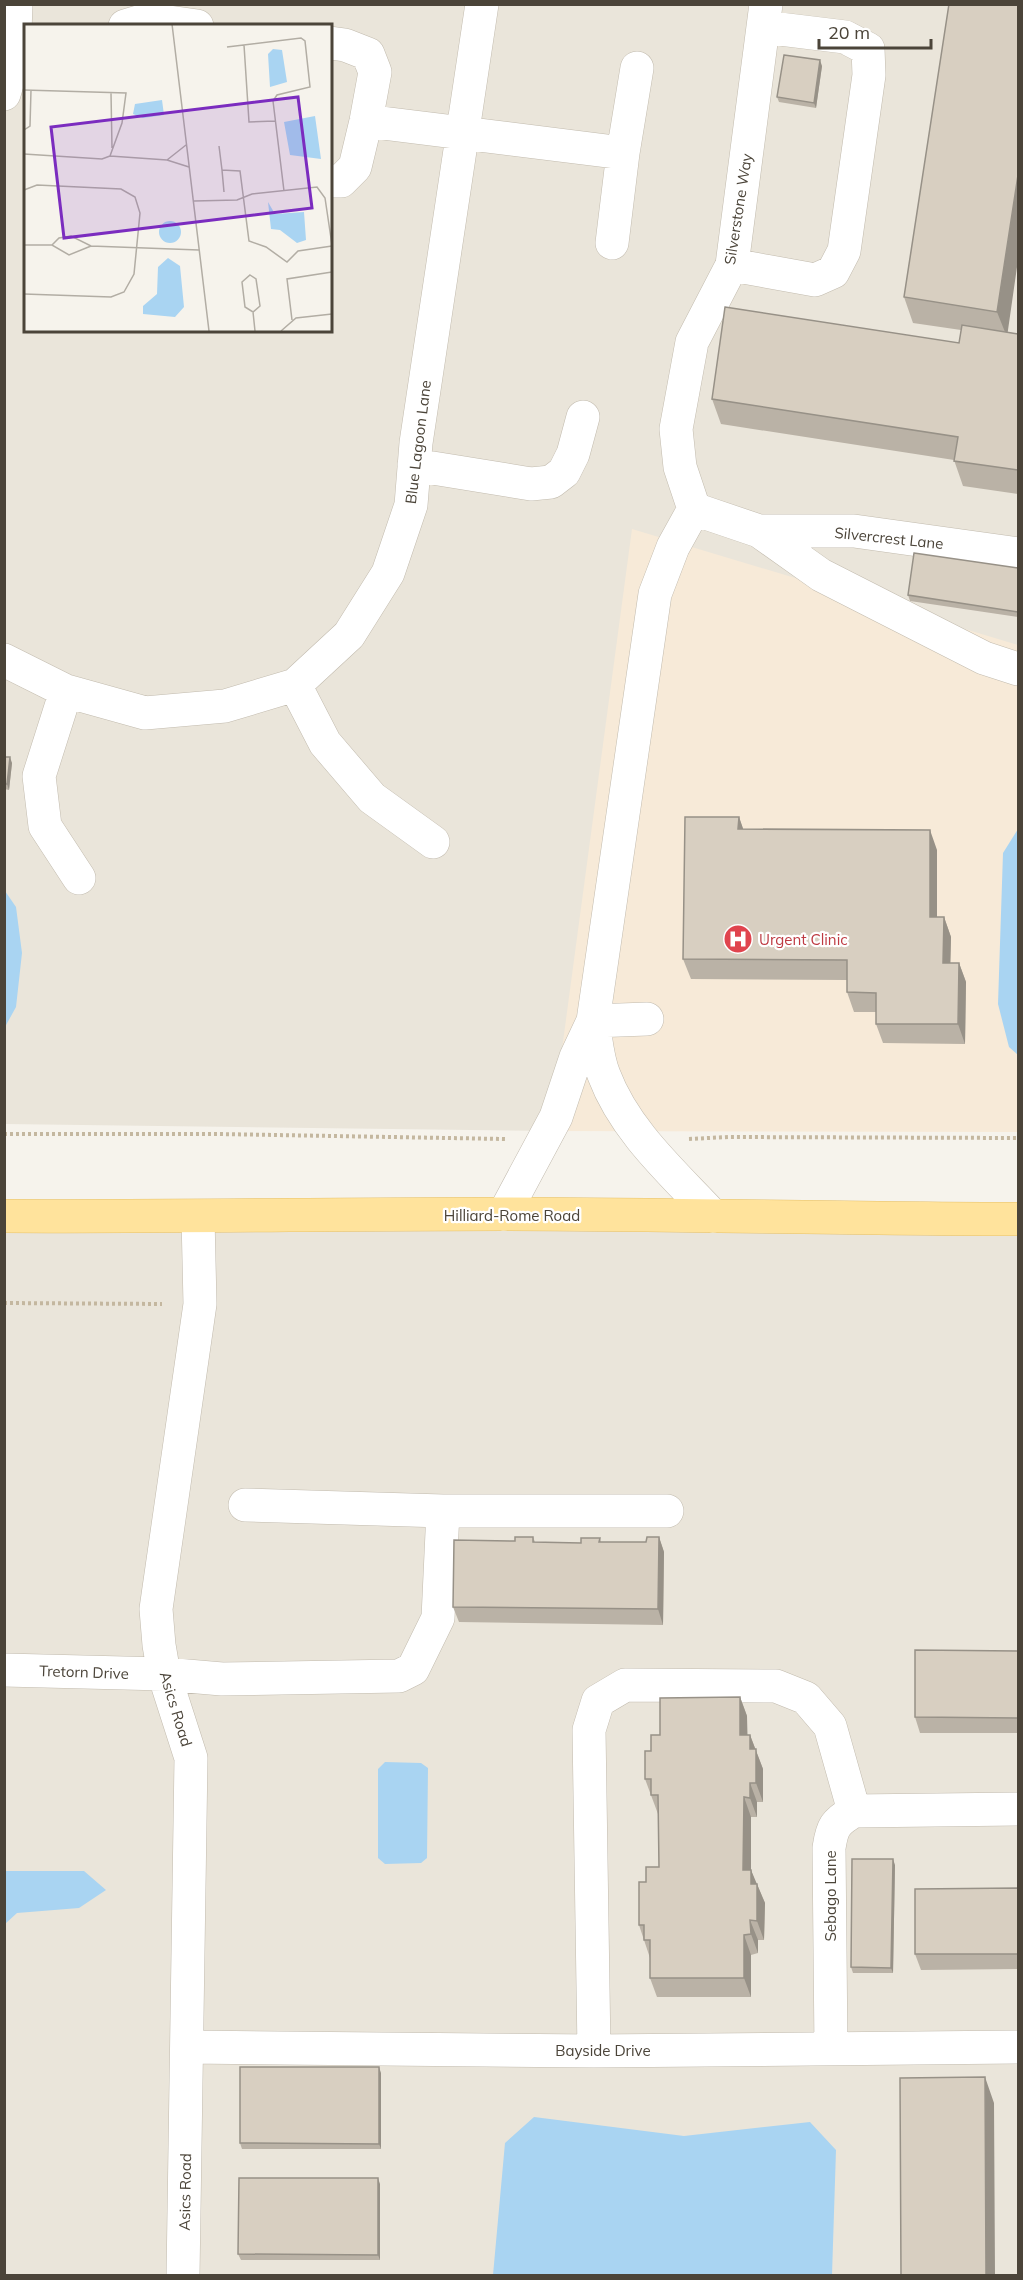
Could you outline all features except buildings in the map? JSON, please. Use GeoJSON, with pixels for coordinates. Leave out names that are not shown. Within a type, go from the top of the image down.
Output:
{"type":"FeatureCollection","features":[{"type":"Feature","properties":{"kind":"main road","name":"Hilliard-Rome Road"},"geometry":{"type":"LineString","coordinates":[[4,1216],[504,1214],[832,1219],[1018,1219]]}},
{"type":"Feature","properties":{"kind":"street"},"geometry":{"type":"LineString","coordinates":[[4,94],[14,61],[16,4]]}},
{"type":"Feature","properties":{"kind":"street","name":"Blue Lagoon Lane"},"geometry":{"type":"LineString","coordinates":[[4,660],[66,691],[145,713],[225,706],[295,685],[349,635],[388,573],[411,505],[414,465],[483,4]]}},
{"type":"Feature","properties":{"kind":"street"},"geometry":{"type":"LineString","coordinates":[[732,265],[815,280],[833,272],[844,251],[869,75],[868,49],[844,37],[764,16]]}},
{"type":"Feature","properties":{"kind":"street","name":"Silverstone Way"},"geometry":{"type":"LineString","coordinates":[[694,509],[680,467],[676,429],[692,342],[732,265],[764,16]]}},
{"type":"Feature","properties":{"kind":"street"},"geometry":{"type":"LineString","coordinates":[[132,24],[148,19],[182,24]]}},
{"type":"Feature","properties":{"kind":"street"},"geometry":{"type":"LineString","coordinates":[[332,43],[345,45],[368,54],[375,72],[355,167],[341,181],[332,182]]}},
{"type":"Feature","properties":{"kind":"street"},"geometry":{"type":"LineString","coordinates":[[612,243],[622,153],[637,68]]}},
{"type":"Feature","properties":{"kind":"street"},"geometry":{"type":"LineString","coordinates":[[366,121],[622,153]]}},
{"type":"Feature","properties":{"kind":"street"},"geometry":{"type":"LineString","coordinates":[[414,465],[531,484],[551,482],[564,472],[573,454],[583,417]]}},
{"type":"Feature","properties":{"kind":"street"},"geometry":{"type":"LineString","coordinates":[[504,1214],[556,1117],[576,1057],[593,1021],[655,594],[673,547],[694,509],[759,531],[821,575],[984,658],[1018,669]]}},
{"type":"Feature","properties":{"kind":"street","name":"Silvercrest Lane"},"geometry":{"type":"LineString","coordinates":[[759,531],[854,531],[1018,554]]}},
{"type":"Feature","properties":{"kind":"street"},"geometry":{"type":"LineString","coordinates":[[295,685],[325,743],[372,798],[433,842]]}},
{"type":"Feature","properties":{"kind":"street"},"geometry":{"type":"LineString","coordinates":[[66,691],[39,776],[45,826],[79,878]]}},
{"type":"Feature","properties":{"kind":"street"},"geometry":{"type":"LineString","coordinates":[[593,1021],[647,1019]]}},
{"type":"Feature","properties":{"kind":"street"},"geometry":{"type":"LineString","coordinates":[[593,1021],[603,1073],[620,1111],[643,1141],[713,1216]]}},
{"type":"Feature","properties":{"kind":"street","name":"Asics Road"},"geometry":{"type":"LineString","coordinates":[[183,2276],[191,1758],[164,1674],[156,1610],[200,1305],[198,1217]]}},
{"type":"Feature","properties":{"kind":"street"},"geometry":{"type":"LineString","coordinates":[[245,1505],[443,1510],[667,1511]]}},
{"type":"Feature","properties":{"kind":"street","name":"Tretorn Drive"},"geometry":{"type":"LineString","coordinates":[[4,1670],[164,1674],[222,1678],[399,1676],[413,1669],[438,1618],[443,1510]]}},
{"type":"Feature","properties":{"kind":"street"},"geometry":{"type":"LineString","coordinates":[[594,2051],[590,1730],[598,1701],[625,1685],[776,1686],[806,1698],[830,1726],[854,1811],[1018,1809]]}},
{"type":"Feature","properties":{"kind":"street","name":"Sebago Lane"},"geometry":{"type":"LineString","coordinates":[[831,2049],[829,1848],[831,1833],[840,1819],[854,1811]]}},
{"type":"Feature","properties":{"kind":"street","name":"Bayside Drive"},"geometry":{"type":"LineString","coordinates":[[188,2047],[594,2051],[1018,2047]]}},
{"type":"Feature","properties":{"kind":"path"},"geometry":{"type":"LineString","coordinates":[[4,1303],[162,1304]]}},
{"type":"Feature","properties":{"kind":"shaded area"},"geometry":{"type":"Polygon","coordinates":[[[5,5],[1018,5],[1018,647],[551,1131],[5,1124],[5,5]]]}},
{"type":"Feature","properties":{"kind":"shaded area"},"geometry":{"type":"Polygon","coordinates":[[[632,529],[1018,645],[1018,1132],[551,1131],[632,529]]]}},
{"type":"Feature","properties":{"kind":"shaded area"},"geometry":{"type":"Polygon","coordinates":[[[5,1216],[1018,1219],[1018,2275],[5,2276],[5,1216]]]}},
{"type":"Feature","properties":{"kind":"water"},"geometry":{"type":"Polygon","coordinates":[[[1018,829],[1018,1055],[1009,1047],[998,1004],[1003,853],[1018,829]]]}},
{"type":"Feature","properties":{"kind":"water"},"geometry":{"type":"Polygon","coordinates":[[[5,891],[16,907],[22,953],[16,1007],[5,1027],[5,891]]]}},
{"type":"Feature","properties":{"kind":"water"},"geometry":{"type":"Polygon","coordinates":[[[385,1762],[421,1763],[428,1768],[427,1858],[421,1863],[385,1864],[378,1858],[378,1769],[385,1762]]]}},
{"type":"Feature","properties":{"kind":"water"},"geometry":{"type":"Polygon","coordinates":[[[5,1871],[84,1871],[106,1890],[79,1908],[17,1913],[5,1924],[5,1871]]]}},
{"type":"Feature","properties":{"kind":"water"},"geometry":{"type":"Polygon","coordinates":[[[534,2117],[684,2136],[810,2122],[836,2150],[832,2275],[493,2275],[505,2143],[534,2117]]]}},
{"type":"Feature","properties":{"kind":"place","name":"Urgent Clinic"},"geometry":{"type":"Point","coordinates":[738,939]}}]}
